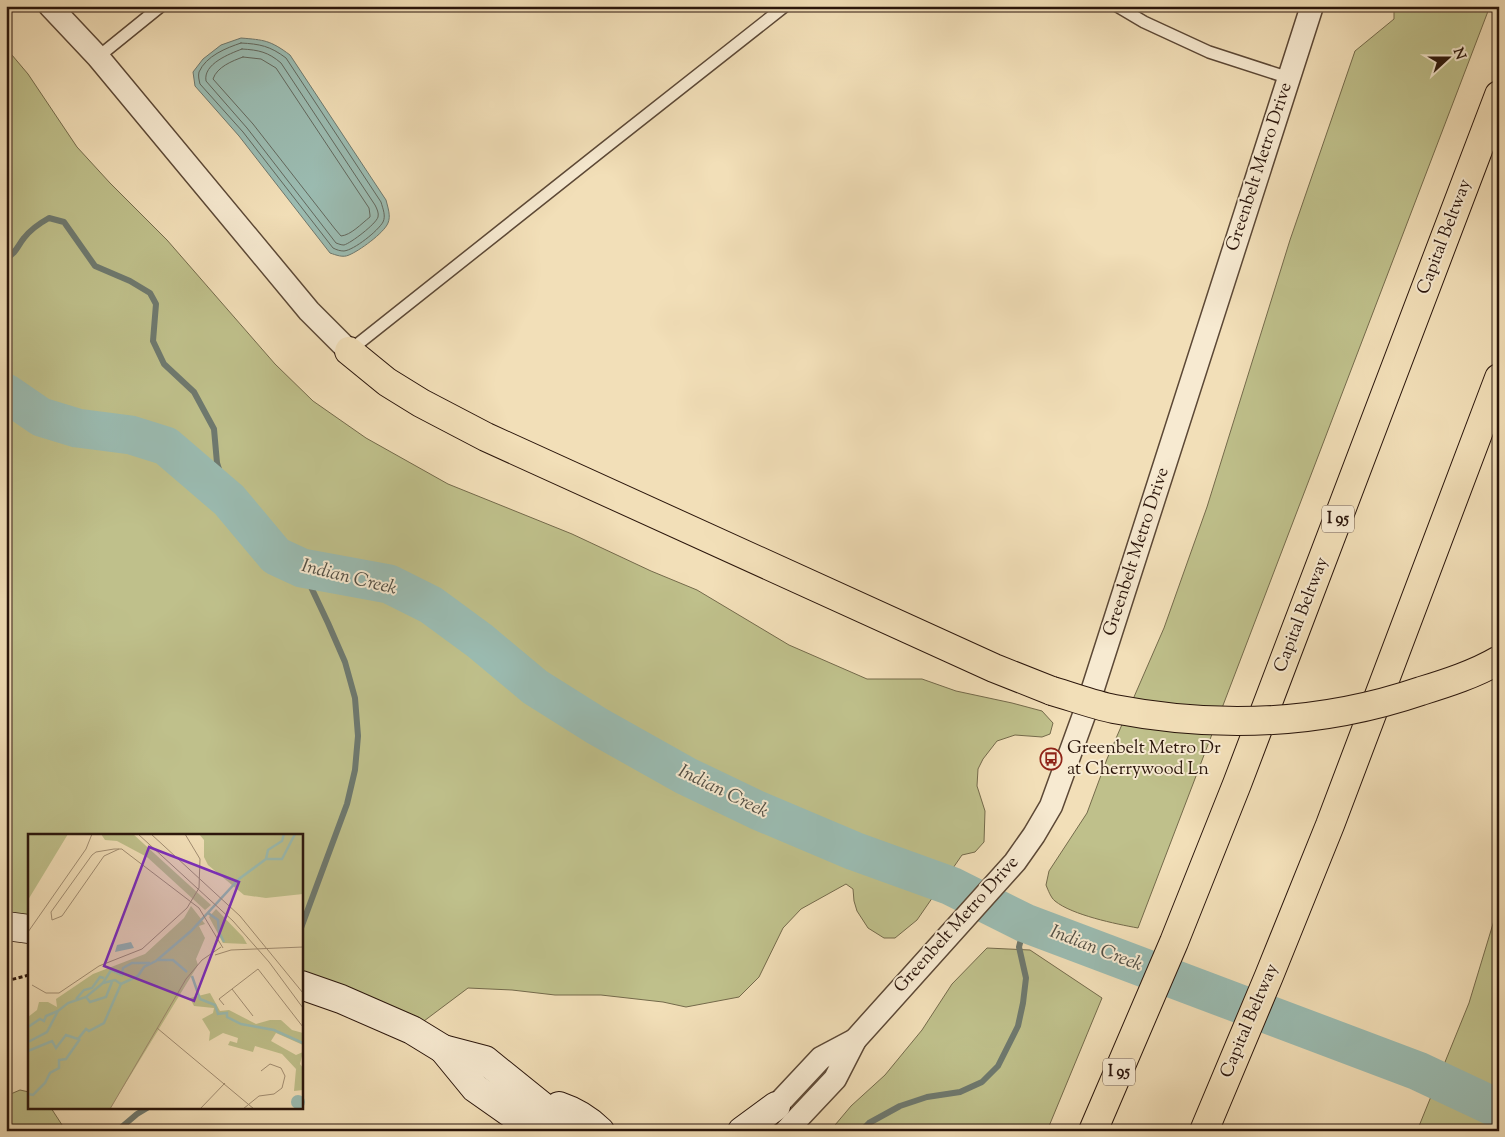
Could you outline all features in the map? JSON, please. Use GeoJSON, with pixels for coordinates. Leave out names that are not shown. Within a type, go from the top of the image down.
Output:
{"type":"FeatureCollection","features":[{"type":"Feature","properties":{"kind":"highway","name":"Capital Beltway"},"geometry":{"type":"LineString","coordinates":[[1093,1131],[1145,1012],[1238,784],[1499,95]]}},
{"type":"Feature","properties":{"kind":"highway"},"geometry":{"type":"LineString","coordinates":[[350,351],[387,382],[421,403],[486,437],[994,668],[1052,691],[1112,709],[1220,722],[1274,721],[1333,714],[1390,702],[1444,684],[1499,660]]}},
{"type":"Feature","properties":{"kind":"highway","name":"Capital Beltway"},"geometry":{"type":"LineString","coordinates":[[1204,1131],[1330,825],[1499,378]]}},
{"type":"Feature","properties":{"kind":"street"},"geometry":{"type":"LineString","coordinates":[[50,6],[98,56],[309,311],[350,351]]}},
{"type":"Feature","properties":{"kind":"street","name":"Greenbelt Metro Drive"},"geometry":{"type":"LineString","coordinates":[[786,1131],[835,1079],[855,1040],[1014,862],[1034,835],[1051,806],[1088,704],[1312,6]]}},
{"type":"Feature","properties":{"kind":"street"},"geometry":{"type":"LineString","coordinates":[[6,926],[28,929]]}},
{"type":"Feature","properties":{"kind":"street"},"geometry":{"type":"LineString","coordinates":[[302,985],[342,999],[412,1030],[443,1049],[485,1060],[573,1131]]}},
{"type":"Feature","properties":{"kind":"street","name":"Greenbelt Metro Drive"},"geometry":{"type":"LineString","coordinates":[[753,1131],[821,1058],[855,1040]]}},
{"type":"Feature","properties":{"kind":"street"},"geometry":{"type":"LineString","coordinates":[[443,1049],[475,1088],[536,1131]]}},
{"type":"Feature","properties":{"kind":"street"},"geometry":{"type":"LineString","coordinates":[[533,1098],[571,1110],[600,1131]]}},
{"type":"Feature","properties":{"kind":"street"},"geometry":{"type":"LineString","coordinates":[[742,1131],[776,1106]]}},
{"type":"Feature","properties":{"kind":"lane"},"geometry":{"type":"LineString","coordinates":[[98,56],[162,6]]}},
{"type":"Feature","properties":{"kind":"lane"},"geometry":{"type":"LineString","coordinates":[[350,351],[785,6]]}},
{"type":"Feature","properties":{"kind":"lane"},"geometry":{"type":"LineString","coordinates":[[1117,6],[1144,22],[1209,52],[1289,78]]}},
{"type":"Feature","properties":{"kind":"path"},"geometry":{"type":"LineString","coordinates":[[6,981],[28,975]]}},
{"type":"Feature","properties":{"kind":"green space"},"geometry":{"type":"Polygon","coordinates":[[[1394,6],[1490,6],[1138,928],[1083,915],[1072,911],[1052,898],[1046,885],[1049,871],[1087,813],[1107,759],[1164,628],[1207,507],[1290,240],[1355,51],[1394,19],[1394,6]]]}},
{"type":"Feature","properties":{"kind":"green space"},"geometry":{"type":"Polygon","coordinates":[[[6,48],[28,74],[77,147],[167,240],[275,364],[313,401],[366,438],[448,484],[572,534],[697,590],[789,645],[867,679],[922,679],[956,691],[1042,711],[1053,723],[1050,734],[1042,737],[1015,735],[997,741],[983,759],[978,769],[977,786],[985,811],[984,842],[975,852],[962,855],[917,920],[895,938],[884,938],[868,928],[857,911],[853,889],[846,884],[801,909],[783,928],[759,977],[739,997],[686,1007],[663,1002],[601,995],[555,995],[512,990],[468,988],[412,1030],[302,985],[302,834],[28,834],[28,929],[6,926],[6,48]]]}},
{"type":"Feature","properties":{"kind":"green space"},"geometry":{"type":"Polygon","coordinates":[[[1499,904],[1499,1131],[1417,1131],[1469,1003],[1499,904]]]}},
{"type":"Feature","properties":{"kind":"green space"},"geometry":{"type":"Polygon","coordinates":[[[987,948],[1030,950],[1102,998],[1047,1131],[830,1131],[851,1106],[885,1075],[922,1030],[952,984],[987,948]]]}},
{"type":"Feature","properties":{"kind":"green space"},"geometry":{"type":"Polygon","coordinates":[[[20,1090],[28,1092],[28,1110],[52,1110],[66,1131],[6,1131],[6,1096],[20,1090]]]}},
{"type":"Feature","properties":{"kind":"water"},"geometry":{"type":"Polygon","coordinates":[[[241,38],[267,42],[290,55],[386,200],[389,218],[386,227],[371,241],[353,253],[347,256],[340,256],[330,253],[239,136],[195,86],[193,72],[203,59],[221,45],[241,38]]]}},
{"type":"Feature","properties":{"kind":"waterway"},"geometry":{"type":"LineString","coordinates":[[6,258],[15,252],[30,232],[49,218],[64,222],[95,266],[130,281],[150,293],[156,304],[153,341],[164,364],[194,392],[214,429],[217,463],[229,500]]}},
{"type":"Feature","properties":{"kind":"waterway","name":"Indian Creek"},"geometry":{"type":"LineString","coordinates":[[6,393],[41,417],[77,428],[131,435],[166,446],[229,500],[276,556],[302,568],[389,584],[431,605],[480,641],[535,687],[597,726],[686,776],[757,810],[854,851],[951,886],[1025,923],[1418,1071],[1499,1109]]}},
{"type":"Feature","properties":{"kind":"waterway"},"geometry":{"type":"LineString","coordinates":[[302,568],[345,662],[355,698],[358,736],[355,770],[347,804],[302,925]]}},
{"type":"Feature","properties":{"kind":"waterway"},"geometry":{"type":"LineString","coordinates":[[861,1131],[869,1123],[900,1106],[927,1097],[960,1092],[982,1082],[998,1066],[1018,1026],[1023,1003],[1026,978],[1019,947],[1025,923]]}},
{"type":"Feature","properties":{"kind":"waterway"},"geometry":{"type":"LineString","coordinates":[[117,1131],[144,1110]]}},
{"type":"Feature","properties":{"kind":"place","name":"Greenbelt Metro Dr at Cherrywood Ln"},"geometry":{"type":"Point","coordinates":[1051,759]}}]}
